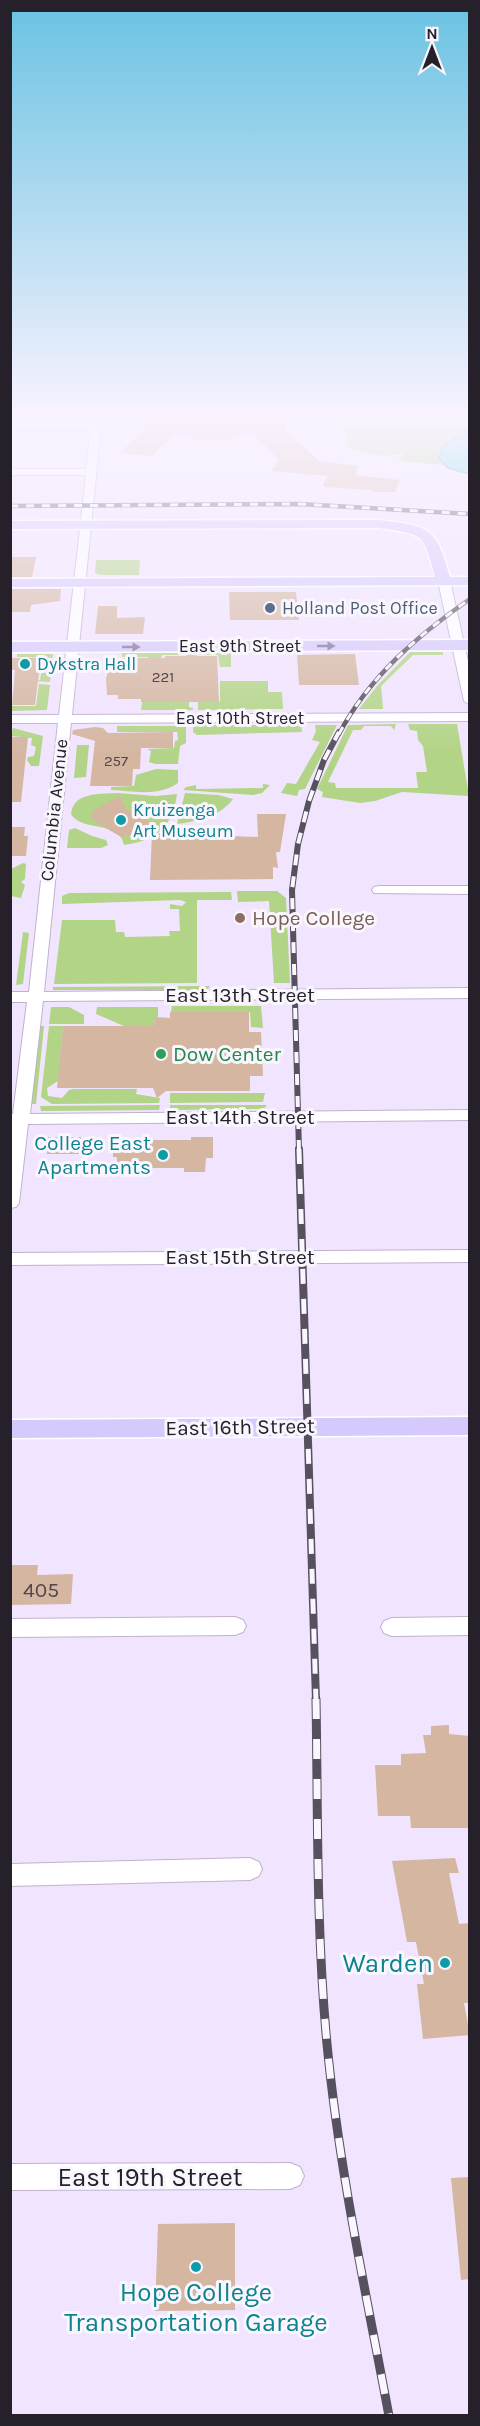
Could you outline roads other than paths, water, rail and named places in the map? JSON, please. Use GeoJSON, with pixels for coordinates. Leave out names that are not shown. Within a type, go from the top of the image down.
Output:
{"type":"FeatureCollection","features":[{"type":"Feature","properties":{"kind":"main road"},"geometry":{"type":"LineString","coordinates":[[408,530],[425,536],[433,543],[444,581]]}},
{"type":"Feature","properties":{"kind":"main road"},"geometry":{"type":"LineString","coordinates":[[436,554],[453,567],[470,573]]}},
{"type":"Feature","properties":{"kind":"main road"},"geometry":{"type":"LineString","coordinates":[[10,583],[470,580]]}},
{"type":"Feature","properties":{"kind":"main road","name":"East 9th Street"},"geometry":{"type":"LineString","coordinates":[[10,647],[464,645]]}},
{"type":"Feature","properties":{"kind":"main road","name":"East 16th Street"},"geometry":{"type":"LineString","coordinates":[[10,1429],[470,1426]]}},
{"type":"Feature","properties":{"kind":"street","name":"Columbia Avenue"},"geometry":{"type":"LineString","coordinates":[[10,1203],[15,1119],[36,996],[64,718],[86,530]]}},
{"type":"Feature","properties":{"kind":"street"},"geometry":{"type":"LineString","coordinates":[[444,581],[464,645],[470,701]]}},
{"type":"Feature","properties":{"kind":"street","name":"East 10th Street"},"geometry":{"type":"LineString","coordinates":[[10,718],[470,717]]}},
{"type":"Feature","properties":{"kind":"street"},"geometry":{"type":"LineString","coordinates":[[379,890],[470,890]]}},
{"type":"Feature","properties":{"kind":"street","name":"East 13th Street"},"geometry":{"type":"LineString","coordinates":[[10,997],[470,993]]}},
{"type":"Feature","properties":{"kind":"street","name":"East 14th Street"},"geometry":{"type":"LineString","coordinates":[[15,1119],[470,1115]]}},
{"type":"Feature","properties":{"kind":"street","name":"East 15th Street"},"geometry":{"type":"LineString","coordinates":[[10,1259],[470,1256]]}},
{"type":"Feature","properties":{"kind":"street"},"geometry":{"type":"LineString","coordinates":[[10,1628],[235,1626]]}},
{"type":"Feature","properties":{"kind":"street"},"geometry":{"type":"LineString","coordinates":[[392,1627],[470,1626]]}},
{"type":"Feature","properties":{"kind":"street"},"geometry":{"type":"LineString","coordinates":[[10,1875],[250,1869]]}},
{"type":"Feature","properties":{"kind":"street","name":"East 19th Street"},"geometry":{"type":"LineString","coordinates":[[10,2177],[290,2176]]}},
{"type":"Feature","properties":{"kind":"railway"},"geometry":{"type":"LineString","coordinates":[[339,734],[365,694],[396,659],[432,627],[470,599]]}},
{"type":"Feature","properties":{"kind":"railway"},"geometry":{"type":"LineString","coordinates":[[299,1151],[292,890],[298,844],[309,801],[324,760],[339,732]]}},
{"type":"Feature","properties":{"kind":"railway"},"geometry":{"type":"LineString","coordinates":[[299,1149],[316,1701]]}},
{"type":"Feature","properties":{"kind":"railway"},"geometry":{"type":"LineString","coordinates":[[316,1699],[319,1915],[327,2044],[346,2184],[389,2416]]}},
{"type":"Feature","properties":{"kind":"place","name":"Holland Post Office"},"geometry":{"type":"Point","coordinates":[270,608]}},
{"type":"Feature","properties":{"kind":"place","name":"Dykstra Hall"},"geometry":{"type":"Point","coordinates":[25,664]}},
{"type":"Feature","properties":{"kind":"place","name":"Kruizenga Art Museum"},"geometry":{"type":"Point","coordinates":[121,820]}},
{"type":"Feature","properties":{"kind":"place","name":"Hope College"},"geometry":{"type":"Point","coordinates":[240,918]}},
{"type":"Feature","properties":{"kind":"place","name":"Dow Center"},"geometry":{"type":"Point","coordinates":[161,1054]}},
{"type":"Feature","properties":{"kind":"place","name":"College East Apartments"},"geometry":{"type":"Point","coordinates":[163,1155]}},
{"type":"Feature","properties":{"kind":"place","name":"Warden"},"geometry":{"type":"Point","coordinates":[445,1963]}},
{"type":"Feature","properties":{"kind":"place","name":"Hope College Transportation Garage"},"geometry":{"type":"Point","coordinates":[196,2267]}}]}
